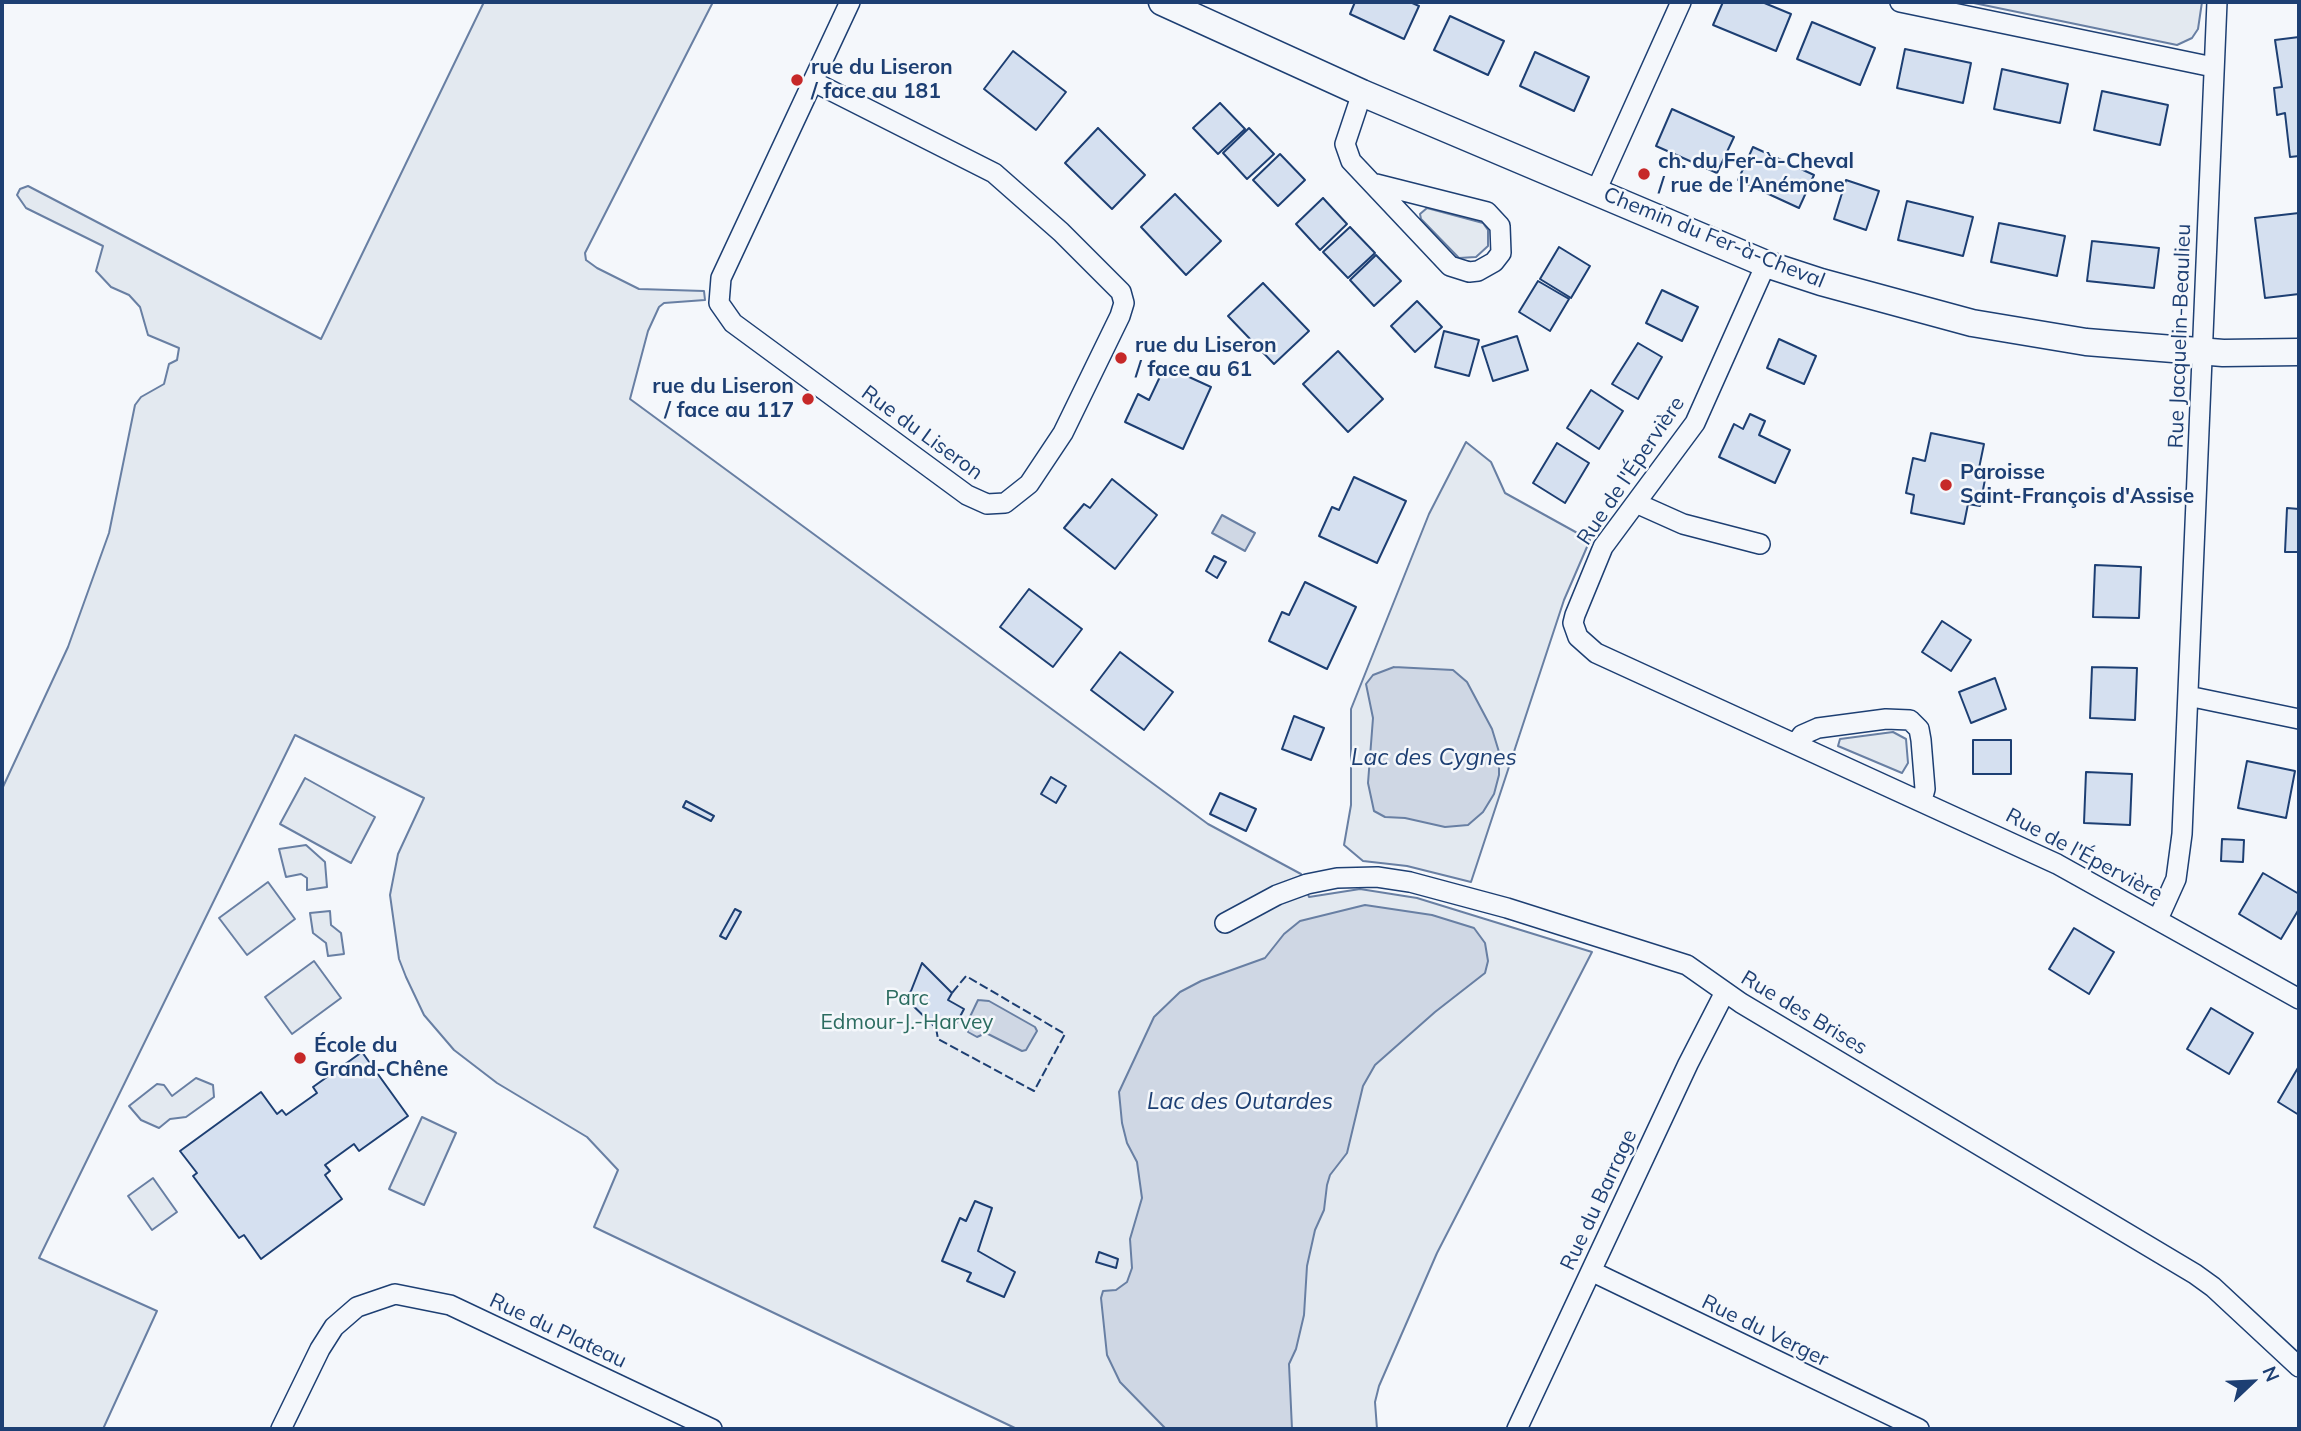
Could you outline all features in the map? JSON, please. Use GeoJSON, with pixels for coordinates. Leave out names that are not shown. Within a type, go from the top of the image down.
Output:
{"type":"FeatureCollection","features":[{"type":"Feature","properties":{"kind":"street","name":"Rue du Liseron"},"geometry":{"type":"LineString","coordinates":[[814,82],[994,173],[1061,232],[1121,292],[1124,303],[1121,316],[1063,433],[1029,484],[1005,503],[987,504],[967,495],[733,323],[719,303],[721,278],[850,2]]}},
{"type":"Feature","properties":{"kind":"street","name":"Chemin du Fer-à-Cheval"},"geometry":{"type":"LineString","coordinates":[[1162,2],[1195,8],[1362,93],[1766,264],[1885,301],[1972,323],[2086,342],[2201,352],[2299,352]]}},
{"type":"Feature","properties":{"kind":"street"},"geometry":{"type":"LineString","coordinates":[[1596,191],[1681,2]]}},
{"type":"Feature","properties":{"kind":"street"},"geometry":{"type":"LineString","coordinates":[[1900,2],[2213,67]]}},
{"type":"Feature","properties":{"kind":"street","name":"Rue Jacquelin-Beaulieu"},"geometry":{"type":"LineString","coordinates":[[2158,919],[2178,870],[2198,500],[2201,352],[2217,2]]}},
{"type":"Feature","properties":{"kind":"street"},"geometry":{"type":"LineString","coordinates":[[1362,93],[1345,148],[1351,161],[1376,184],[1415,231],[1450,266],[1469,272],[1478,271],[1494,262],[1501,253],[1500,226],[1487,212],[1376,184]]}},
{"type":"Feature","properties":{"kind":"street","name":"Rue de l'Épervière"},"geometry":{"type":"LineString","coordinates":[[1766,264],[1695,423],[1609,536],[1575,615],[1573,623],[1578,637],[1596,653],[1797,742],[2057,864],[2299,999]]}},
{"type":"Feature","properties":{"kind":"street"},"geometry":{"type":"LineString","coordinates":[[1636,503],[1684,524],[1760,544]]}},
{"type":"Feature","properties":{"kind":"street"},"geometry":{"type":"LineString","coordinates":[[2188,696],[2296,712]]}},
{"type":"Feature","properties":{"kind":"street"},"geometry":{"type":"LineString","coordinates":[[1797,742],[1802,735],[1818,728],[1886,719],[1910,720],[1919,729],[1921,740],[1925,789],[1922,800]]}},
{"type":"Feature","properties":{"kind":"street","name":"Rue des Brises"},"geometry":{"type":"LineString","coordinates":[[1225,923],[1277,895],[1307,884],[1338,878],[1389,878],[1507,908],[1680,962],[1704,974],[1726,992],[2196,1274],[2214,1287],[2299,1367]]}},
{"type":"Feature","properties":{"kind":"street","name":"Rue du Barrage"},"geometry":{"type":"LineString","coordinates":[[1517,1429],[1726,992]]}},
{"type":"Feature","properties":{"kind":"street","name":"Rue du Verger"},"geometry":{"type":"LineString","coordinates":[[1591,1272],[1919,1429]]}},
{"type":"Feature","properties":{"kind":"street","name":"Rue du Plateau"},"geometry":{"type":"LineString","coordinates":[[281,1429],[330,1332],[350,1312],[380,1297],[408,1295],[450,1305],[712,1429]]}},
{"type":"Feature","properties":{"kind":"green space","name":"Parc Edmour-J.-Harvey"},"geometry":{"type":"Polygon","coordinates":[[[484,2],[713,2],[585,253],[586,260],[597,268],[639,289],[704,291],[705,300],[664,303],[659,307],[648,331],[630,399],[1208,824],[1301,874],[1309,897],[1360,889],[1417,898],[1592,952],[1437,1253],[1379,1386],[1375,1402],[1377,1429],[1017,1429],[594,1227],[618,1170],[587,1137],[497,1083],[454,1050],[424,1015],[406,977],[399,959],[390,895],[398,854],[424,798],[295,735],[39,1258],[157,1311],[103,1429],[2,1429],[2,789],[68,647],[109,533],[135,405],[141,397],[164,384],[169,364],[177,360],[179,348],[148,335],[140,307],[129,295],[111,287],[96,271],[103,246],[26,208],[17,195],[20,189],[28,186],[321,339],[484,2]]]}},
{"type":"Feature","properties":{"kind":"green space"},"geometry":{"type":"Polygon","coordinates":[[[1969,2],[2202,2],[2198,29],[2192,38],[2177,45],[1969,2]]]}},
{"type":"Feature","properties":{"kind":"green space"},"geometry":{"type":"Polygon","coordinates":[[[1427,208],[1483,223],[1488,230],[1488,246],[1476,257],[1459,258],[1421,219],[1420,214],[1427,208]]]}},
{"type":"Feature","properties":{"kind":"green space"},"geometry":{"type":"Polygon","coordinates":[[[1466,442],[1491,462],[1505,493],[1590,540],[1564,600],[1471,882],[1407,866],[1363,861],[1344,845],[1351,805],[1351,709],[1429,514],[1466,442]]]}},
{"type":"Feature","properties":{"kind":"green space"},"geometry":{"type":"Polygon","coordinates":[[[1893,732],[1906,739],[1908,763],[1902,773],[1838,746],[1840,739],[1893,732]]]}},
{"type":"Feature","properties":{"kind":"green space"},"geometry":{"type":"Polygon","coordinates":[[[305,778],[375,817],[351,863],[280,824],[305,778]]]}},
{"type":"Feature","properties":{"kind":"green space"},"geometry":{"type":"Polygon","coordinates":[[[306,845],[325,862],[327,887],[307,890],[307,878],[301,874],[286,877],[279,849],[306,845]]]}},
{"type":"Feature","properties":{"kind":"green space"},"geometry":{"type":"Polygon","coordinates":[[[268,882],[295,919],[247,955],[219,918],[268,882]]]}},
{"type":"Feature","properties":{"kind":"green space"},"geometry":{"type":"Polygon","coordinates":[[[330,911],[331,925],[341,933],[344,954],[328,956],[326,943],[313,933],[310,913],[330,911]]]}},
{"type":"Feature","properties":{"kind":"green space"},"geometry":{"type":"Polygon","coordinates":[[[314,961],[341,998],[292,1034],[265,997],[314,961]]]}},
{"type":"Feature","properties":{"kind":"green space"},"geometry":{"type":"Polygon","coordinates":[[[196,1078],[213,1085],[214,1097],[186,1117],[170,1119],[159,1128],[141,1120],[129,1106],[157,1084],[164,1085],[172,1096],[196,1078]]]}},
{"type":"Feature","properties":{"kind":"green space"},"geometry":{"type":"Polygon","coordinates":[[[422,1117],[456,1133],[424,1205],[389,1189],[422,1117]]]}},
{"type":"Feature","properties":{"kind":"green space"},"geometry":{"type":"Polygon","coordinates":[[[153,1178],[177,1212],[152,1230],[128,1196],[153,1178]]]}},
{"type":"Feature","properties":{"kind":"water"},"geometry":{"type":"Polygon","coordinates":[[[1222,515],[1255,533],[1245,551],[1212,533],[1222,515]]]}},
{"type":"Feature","properties":{"kind":"water","name":"Lac des Cygnes"},"geometry":{"type":"Polygon","coordinates":[[[1394,667],[1453,670],[1467,682],[1492,729],[1499,752],[1499,775],[1494,794],[1483,812],[1468,825],[1445,827],[1405,818],[1385,817],[1374,811],[1368,783],[1373,718],[1366,684],[1373,675],[1394,667]]]}},
{"type":"Feature","properties":{"kind":"water","name":"Lac des Outardes"},"geometry":{"type":"Polygon","coordinates":[[[1365,905],[1432,915],[1474,928],[1485,943],[1488,961],[1485,973],[1435,1012],[1375,1065],[1363,1086],[1347,1153],[1330,1175],[1324,1210],[1315,1230],[1307,1266],[1304,1315],[1296,1349],[1289,1364],[1292,1429],[1166,1429],[1120,1382],[1107,1355],[1101,1298],[1103,1291],[1116,1290],[1127,1282],[1132,1268],[1130,1239],[1142,1198],[1137,1162],[1127,1143],[1122,1123],[1119,1092],[1154,1017],[1180,992],[1201,981],[1265,958],[1284,934],[1300,921],[1365,905]]]}},
{"type":"Feature","properties":{"kind":"water"},"geometry":{"type":"Polygon","coordinates":[[[978,1000],[989,1001],[1035,1027],[1037,1031],[1026,1050],[1022,1051],[986,1033],[977,1037],[968,1032],[967,1023],[978,1000]]]}},
{"type":"Feature","properties":{"kind":"building"},"geometry":{"type":"Polygon","coordinates":[[[1355,2],[1410,2],[1419,6],[1404,39],[1350,14],[1355,2]]]}},
{"type":"Feature","properties":{"kind":"building"},"geometry":{"type":"Polygon","coordinates":[[[1723,2],[1762,2],[1791,14],[1776,51],[1713,25],[1723,2]]]}},
{"type":"Feature","properties":{"kind":"building"},"geometry":{"type":"Polygon","coordinates":[[[1450,16],[1504,41],[1488,75],[1434,50],[1450,16]]]}},
{"type":"Feature","properties":{"kind":"building"},"geometry":{"type":"Polygon","coordinates":[[[1812,22],[1875,48],[1860,85],[1797,59],[1812,22]]]}},
{"type":"Feature","properties":{"kind":"building"},"geometry":{"type":"Polygon","coordinates":[[[2299,37],[2299,156],[2290,157],[2285,113],[2277,115],[2274,88],[2282,87],[2275,40],[2299,37]]]}},
{"type":"Feature","properties":{"kind":"building"},"geometry":{"type":"Polygon","coordinates":[[[1905,49],[1971,63],[1963,103],[1897,88],[1905,49]]]}},
{"type":"Feature","properties":{"kind":"building"},"geometry":{"type":"Polygon","coordinates":[[[1013,51],[1066,92],[1036,130],[984,89],[1013,51]]]}},
{"type":"Feature","properties":{"kind":"building"},"geometry":{"type":"Polygon","coordinates":[[[1535,52],[1589,77],[1574,111],[1520,86],[1535,52]]]}},
{"type":"Feature","properties":{"kind":"building"},"geometry":{"type":"Polygon","coordinates":[[[2002,69],[2068,84],[2060,123],[1994,109],[2002,69]]]}},
{"type":"Feature","properties":{"kind":"building"},"geometry":{"type":"Polygon","coordinates":[[[2102,91],[2168,105],[2160,145],[2094,130],[2102,91]]]}},
{"type":"Feature","properties":{"kind":"building"},"geometry":{"type":"Polygon","coordinates":[[[1220,103],[1245,129],[1218,154],[1193,128],[1220,103]]]}},
{"type":"Feature","properties":{"kind":"building"},"geometry":{"type":"Polygon","coordinates":[[[1672,109],[1734,137],[1717,173],[1656,146],[1672,109]]]}},
{"type":"Feature","properties":{"kind":"building"},"geometry":{"type":"Polygon","coordinates":[[[1098,128],[1145,175],[1112,209],[1065,163],[1098,128]]]}},
{"type":"Feature","properties":{"kind":"building"},"geometry":{"type":"Polygon","coordinates":[[[1249,128],[1274,154],[1247,179],[1223,153],[1249,128]]]}},
{"type":"Feature","properties":{"kind":"building"},"geometry":{"type":"Polygon","coordinates":[[[1753,147],[1814,175],[1799,208],[1738,180],[1753,147]]]}},
{"type":"Feature","properties":{"kind":"building"},"geometry":{"type":"Polygon","coordinates":[[[1280,154],[1305,180],[1278,206],[1253,180],[1280,154]]]}},
{"type":"Feature","properties":{"kind":"building"},"geometry":{"type":"Polygon","coordinates":[[[1846,180],[1879,191],[1866,230],[1834,219],[1846,180]]]}},
{"type":"Feature","properties":{"kind":"building"},"geometry":{"type":"Polygon","coordinates":[[[1175,194],[1221,241],[1186,275],[1141,227],[1175,194]]]}},
{"type":"Feature","properties":{"kind":"building"},"geometry":{"type":"Polygon","coordinates":[[[1323,198],[1347,224],[1320,250],[1296,224],[1323,198]]]}},
{"type":"Feature","properties":{"kind":"building"},"geometry":{"type":"Polygon","coordinates":[[[1907,201],[1973,217],[1963,256],[1898,240],[1907,201]]]}},
{"type":"Feature","properties":{"kind":"building"},"geometry":{"type":"Polygon","coordinates":[[[2299,213],[2299,294],[2265,298],[2255,218],[2299,213]]]}},
{"type":"Feature","properties":{"kind":"building"},"geometry":{"type":"Polygon","coordinates":[[[1999,223],[2065,236],[2057,276],[1991,262],[1999,223]]]}},
{"type":"Feature","properties":{"kind":"building"},"geometry":{"type":"Polygon","coordinates":[[[1350,227],[1375,253],[1348,278],[1323,252],[1350,227]]]}},
{"type":"Feature","properties":{"kind":"building"},"geometry":{"type":"Polygon","coordinates":[[[2092,241],[2159,248],[2154,288],[2087,281],[2092,241]]]}},
{"type":"Feature","properties":{"kind":"building"},"geometry":{"type":"Polygon","coordinates":[[[1559,247],[1590,266],[1571,298],[1540,279],[1559,247]]]}},
{"type":"Feature","properties":{"kind":"building"},"geometry":{"type":"Polygon","coordinates":[[[1376,255],[1401,281],[1374,306],[1350,280],[1376,255]]]}},
{"type":"Feature","properties":{"kind":"building"},"geometry":{"type":"Polygon","coordinates":[[[1538,281],[1569,299],[1550,331],[1519,312],[1538,281]]]}},
{"type":"Feature","properties":{"kind":"building"},"geometry":{"type":"Polygon","coordinates":[[[1263,283],[1309,331],[1274,364],[1228,316],[1263,283]]]}},
{"type":"Feature","properties":{"kind":"building"},"geometry":{"type":"Polygon","coordinates":[[[1662,290],[1698,307],[1682,341],[1646,323],[1662,290]]]}},
{"type":"Feature","properties":{"kind":"building"},"geometry":{"type":"Polygon","coordinates":[[[1417,301],[1442,327],[1415,352],[1391,326],[1417,301]]]}},
{"type":"Feature","properties":{"kind":"building"},"geometry":{"type":"Polygon","coordinates":[[[1444,331],[1479,340],[1469,376],[1435,367],[1444,331]]]}},
{"type":"Feature","properties":{"kind":"building"},"geometry":{"type":"Polygon","coordinates":[[[1517,336],[1528,370],[1493,381],[1482,347],[1517,336]]]}},
{"type":"Feature","properties":{"kind":"building"},"geometry":{"type":"Polygon","coordinates":[[[1779,339],[1816,356],[1804,384],[1767,368],[1779,339]]]}},
{"type":"Feature","properties":{"kind":"building"},"geometry":{"type":"Polygon","coordinates":[[[1638,343],[1662,357],[1638,399],[1612,384],[1638,343]]]}},
{"type":"Feature","properties":{"kind":"building"},"geometry":{"type":"Polygon","coordinates":[[[1338,351],[1383,399],[1348,432],[1303,384],[1338,351]]]}},
{"type":"Feature","properties":{"kind":"building"},"geometry":{"type":"Polygon","coordinates":[[[1165,366],[1211,387],[1183,449],[1125,422],[1138,394],[1149,400],[1165,366]]]}},
{"type":"Feature","properties":{"kind":"building"},"geometry":{"type":"Polygon","coordinates":[[[1591,390],[1623,411],[1599,449],[1567,428],[1591,390]]]}},
{"type":"Feature","properties":{"kind":"building"},"geometry":{"type":"Polygon","coordinates":[[[1750,414],[1765,421],[1759,435],[1790,450],[1775,483],[1719,457],[1734,424],[1743,429],[1750,414]]]}},
{"type":"Feature","properties":{"kind":"building","name":"Paroisse Saint-François d'Assise"},"geometry":{"type":"Polygon","coordinates":[[[1931,433],[1984,444],[1978,473],[1986,474],[1980,506],[1968,504],[1964,524],[1911,513],[1914,495],[1906,493],[1913,458],[1925,461],[1931,433]]]}},
{"type":"Feature","properties":{"kind":"building"},"geometry":{"type":"Polygon","coordinates":[[[1557,443],[1589,463],[1565,503],[1533,483],[1557,443]]]}},
{"type":"Feature","properties":{"kind":"building"},"geometry":{"type":"Polygon","coordinates":[[[1354,477],[1406,501],[1377,563],[1319,536],[1332,507],[1339,510],[1354,477]]]}},
{"type":"Feature","properties":{"kind":"building"},"geometry":{"type":"Polygon","coordinates":[[[1112,479],[1157,515],[1115,569],[1064,528],[1084,504],[1090,508],[1112,479]]]}},
{"type":"Feature","properties":{"kind":"building"},"geometry":{"type":"Polygon","coordinates":[[[2287,508],[2299,509],[2299,552],[2285,552],[2287,508]]]}},
{"type":"Feature","properties":{"kind":"building"},"geometry":{"type":"Polygon","coordinates":[[[1214,556],[1226,562],[1217,578],[1206,571],[1214,556]]]}},
{"type":"Feature","properties":{"kind":"building"},"geometry":{"type":"Polygon","coordinates":[[[2095,565],[2141,567],[2139,618],[2093,617],[2095,565]]]}},
{"type":"Feature","properties":{"kind":"building"},"geometry":{"type":"Polygon","coordinates":[[[1305,582],[1356,607],[1327,669],[1269,641],[1282,612],[1289,615],[1305,582]]]}},
{"type":"Feature","properties":{"kind":"building"},"geometry":{"type":"Polygon","coordinates":[[[1029,589],[1082,629],[1053,667],[1000,627],[1029,589]]]}},
{"type":"Feature","properties":{"kind":"building"},"geometry":{"type":"Polygon","coordinates":[[[1942,621],[1971,640],[1951,671],[1922,652],[1942,621]]]}},
{"type":"Feature","properties":{"kind":"building"},"geometry":{"type":"Polygon","coordinates":[[[1120,652],[1173,692],[1144,730],[1091,690],[1120,652]]]}},
{"type":"Feature","properties":{"kind":"building"},"geometry":{"type":"Polygon","coordinates":[[[2092,667],[2137,668],[2135,720],[2090,718],[2092,667]]]}},
{"type":"Feature","properties":{"kind":"building"},"geometry":{"type":"Polygon","coordinates":[[[1995,678],[2006,709],[1971,723],[1959,692],[1995,678]]]}},
{"type":"Feature","properties":{"kind":"building"},"geometry":{"type":"Polygon","coordinates":[[[1294,716],[1324,728],[1311,760],[1282,749],[1294,716]]]}},
{"type":"Feature","properties":{"kind":"building"},"geometry":{"type":"Polygon","coordinates":[[[1973,740],[2011,740],[2011,774],[1973,774],[1973,740]]]}},
{"type":"Feature","properties":{"kind":"building"},"geometry":{"type":"Polygon","coordinates":[[[2247,761],[2295,771],[2286,818],[2238,808],[2247,761]]]}},
{"type":"Feature","properties":{"kind":"building"},"geometry":{"type":"Polygon","coordinates":[[[2086,772],[2132,774],[2130,825],[2084,823],[2086,772]]]}},
{"type":"Feature","properties":{"kind":"building"},"geometry":{"type":"Polygon","coordinates":[[[1051,777],[1066,786],[1056,803],[1041,794],[1051,777]]]}},
{"type":"Feature","properties":{"kind":"building"},"geometry":{"type":"Polygon","coordinates":[[[1220,793],[1256,809],[1246,831],[1210,814],[1220,793]]]}},
{"type":"Feature","properties":{"kind":"building"},"geometry":{"type":"Polygon","coordinates":[[[686,801],[714,816],[711,821],[683,807],[686,801]]]}},
{"type":"Feature","properties":{"kind":"building"},"geometry":{"type":"Polygon","coordinates":[[[2222,839],[2244,840],[2243,862],[2221,861],[2222,839]]]}},
{"type":"Feature","properties":{"kind":"building"},"geometry":{"type":"Polygon","coordinates":[[[2263,873],[2299,894],[2299,909],[2281,939],[2239,914],[2263,873]]]}},
{"type":"Feature","properties":{"kind":"building"},"geometry":{"type":"Polygon","coordinates":[[[735,909],[741,912],[726,939],[720,936],[735,909]]]}},
{"type":"Feature","properties":{"kind":"building"},"geometry":{"type":"Polygon","coordinates":[[[2074,928],[2114,952],[2089,994],[2049,969],[2074,928]]]}},
{"type":"Feature","properties":{"kind":"building"},"geometry":{"type":"Polygon","coordinates":[[[922,963],[952,993],[948,1000],[964,1009],[955,1026],[941,1018],[936,1028],[904,997],[911,991],[922,963]]]}},
{"type":"Feature","properties":{"kind":"building"},"geometry":{"type":"Polygon","coordinates":[[[2211,1008],[2253,1033],[2229,1074],[2187,1049],[2211,1008]]]}},
{"type":"Feature","properties":{"kind":"building"},"geometry":{"type":"Polygon","coordinates":[[[362,1052],[408,1116],[359,1151],[354,1144],[325,1165],[330,1171],[325,1175],[342,1199],[261,1259],[244,1235],[239,1238],[193,1176],[197,1173],[180,1151],[261,1092],[277,1114],[282,1110],[286,1115],[317,1093],[313,1087],[362,1052]]]}},
{"type":"Feature","properties":{"kind":"building"},"geometry":{"type":"Polygon","coordinates":[[[2299,1066],[2299,1115],[2278,1102],[2299,1066]]]}},
{"type":"Feature","properties":{"kind":"building"},"geometry":{"type":"Polygon","coordinates":[[[975,1201],[992,1208],[978,1251],[1015,1272],[1004,1297],[967,1281],[971,1273],[942,1261],[960,1218],[966,1221],[975,1201]]]}},
{"type":"Feature","properties":{"kind":"building"},"geometry":{"type":"Polygon","coordinates":[[[1099,1252],[1118,1259],[1116,1268],[1096,1262],[1099,1252]]]}},
{"type":"Feature","properties":{"kind":"fence"},"geometry":{"type":"LineString","coordinates":[[936,1028],[938,1039],[1034,1091],[1065,1034],[966,976],[952,993]]}},
{"type":"Feature","properties":{"kind":"place","name":"rue du Liseron / face au 181"},"geometry":{"type":"Point","coordinates":[797,80]}},
{"type":"Feature","properties":{"kind":"place","name":"ch. du Fer-à-Cheval / rue de l'Anémone"},"geometry":{"type":"Point","coordinates":[1644,174]}},
{"type":"Feature","properties":{"kind":"place","name":"rue du Liseron / face au 61"},"geometry":{"type":"Point","coordinates":[1121,358]}},
{"type":"Feature","properties":{"kind":"place","name":"rue du Liseron / face au 117"},"geometry":{"type":"Point","coordinates":[808,399]}},
{"type":"Feature","properties":{"kind":"place","name":"Paroisse Saint-François d'Assise"},"geometry":{"type":"Point","coordinates":[1946,485]}},
{"type":"Feature","properties":{"kind":"place","name":"École du Grand-Chêne"},"geometry":{"type":"Point","coordinates":[300,1058]}}]}
